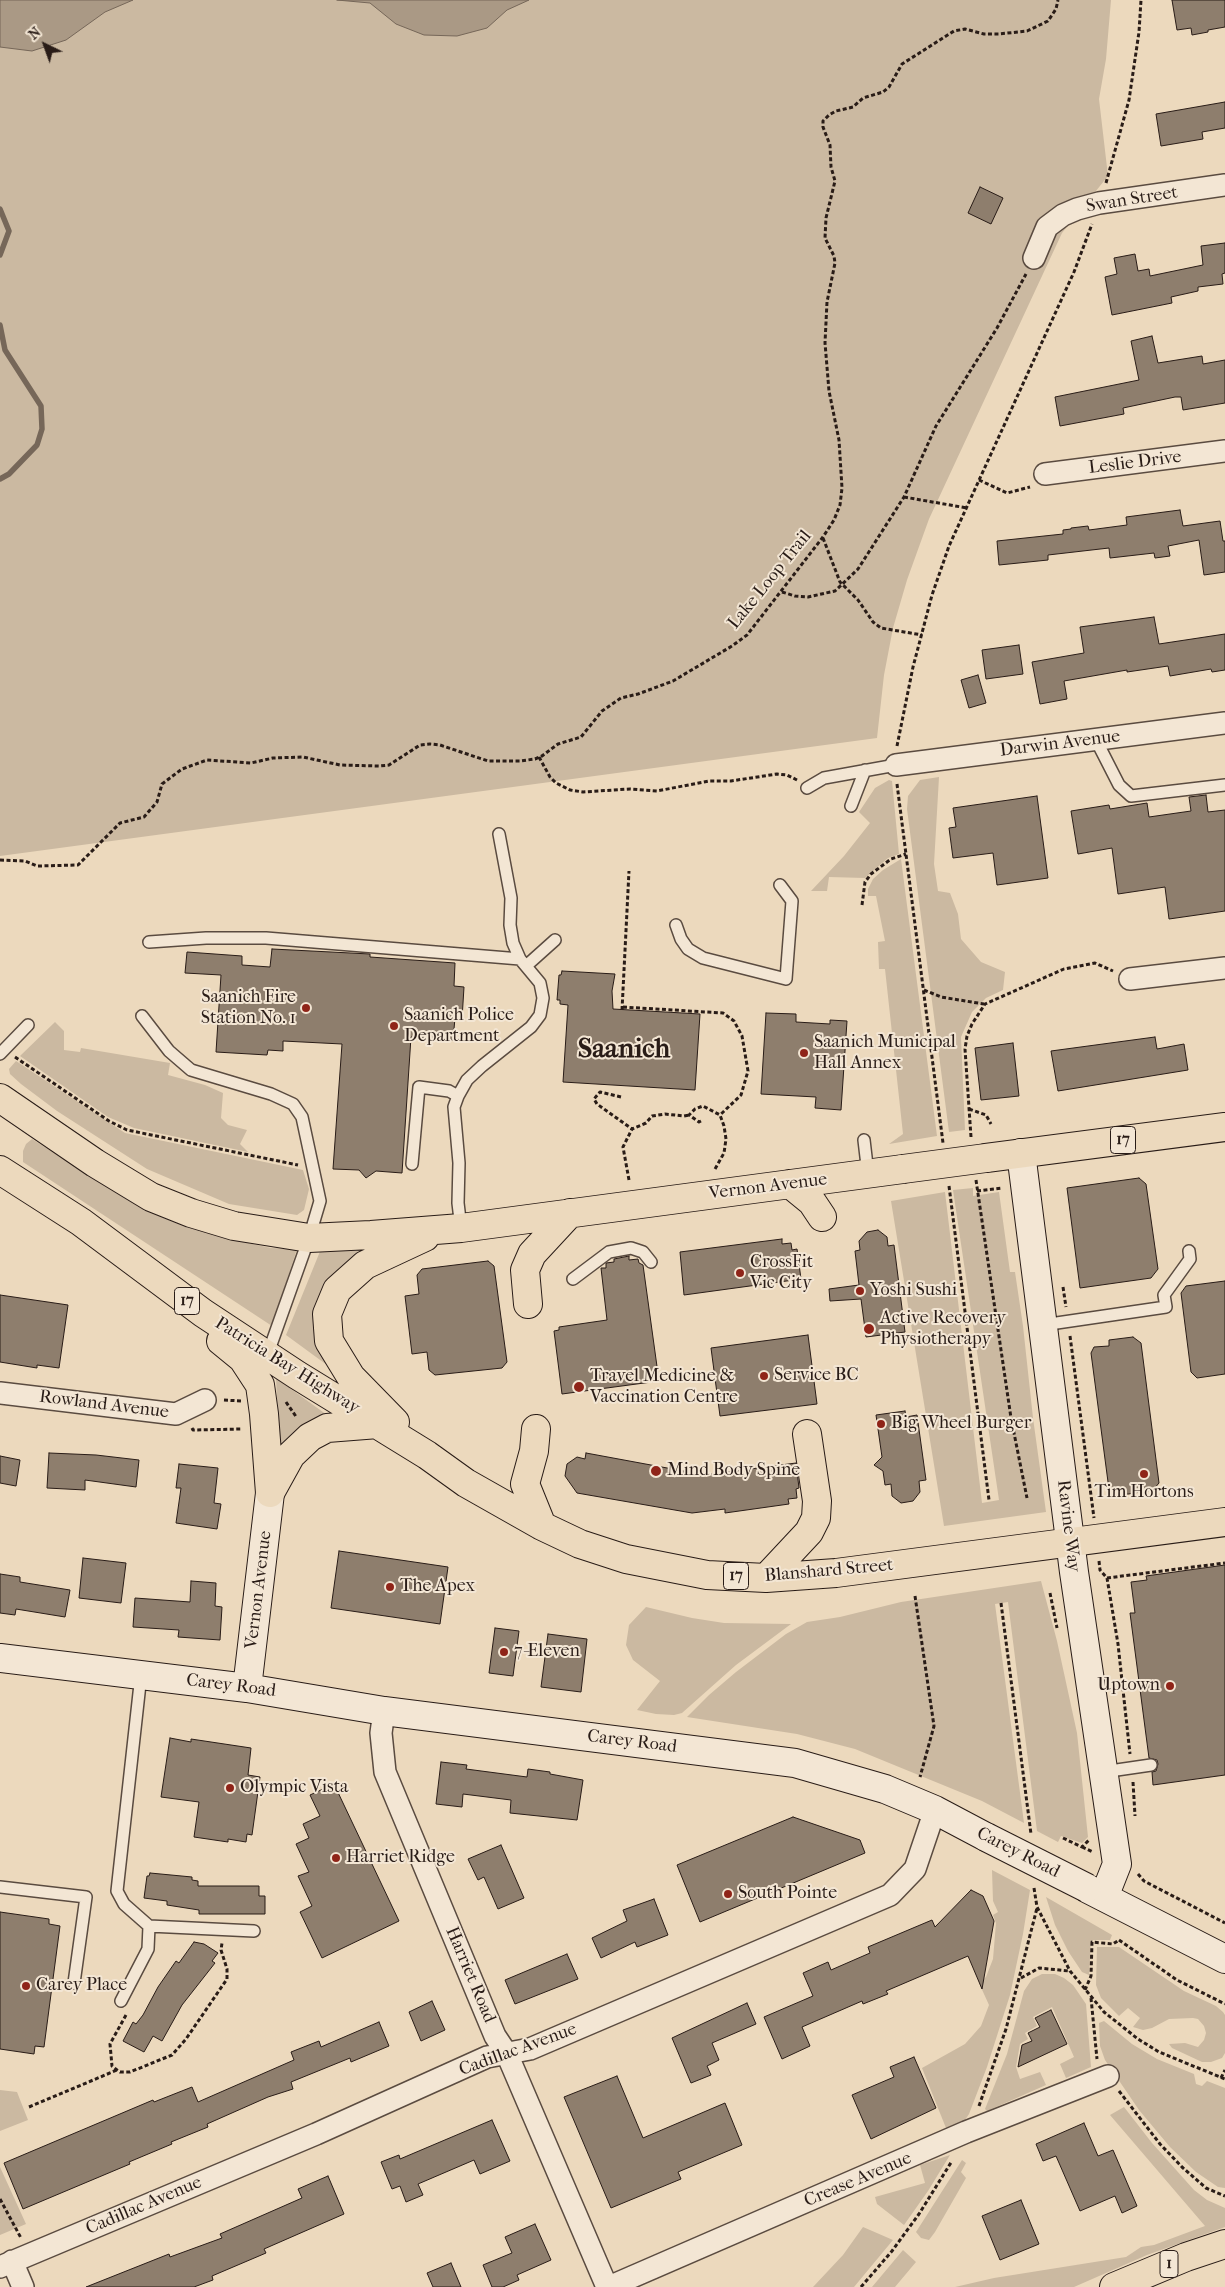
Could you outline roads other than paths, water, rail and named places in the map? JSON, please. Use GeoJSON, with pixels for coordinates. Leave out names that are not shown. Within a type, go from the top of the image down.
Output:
{"type":"FeatureCollection","features":[{"type":"Feature","properties":{"kind":"highway","name":"17"},"geometry":{"type":"LineString","coordinates":[[0,1098],[95,1163],[151,1197],[191,1214],[234,1226],[309,1238]]}},
{"type":"Feature","properties":{"kind":"highway","name":"Vernon Avenue"},"geometry":{"type":"LineString","coordinates":[[309,1238],[451,1229],[904,1170],[978,1157],[1225,1127]]}},
{"type":"Feature","properties":{"kind":"highway","name":"Patricia Bay Highway"},"geometry":{"type":"LineString","coordinates":[[0,1170],[81,1222],[203,1313],[267,1356],[378,1424]]}},
{"type":"Feature","properties":{"kind":"highway"},"geometry":{"type":"LineString","coordinates":[[790,1184],[812,1202],[822,1218]]}},
{"type":"Feature","properties":{"kind":"highway"},"geometry":{"type":"LineString","coordinates":[[528,1304],[525,1270],[532,1254],[570,1213]]}},
{"type":"Feature","properties":{"kind":"highway"},"geometry":{"type":"LineString","coordinates":[[81,1222],[243,1359],[260,1385],[270,1493]]}},
{"type":"Feature","properties":{"kind":"highway"},"geometry":{"type":"LineString","coordinates":[[427,1455],[351,1377],[330,1341],[327,1314],[337,1290],[365,1265],[451,1229]]}},
{"type":"Feature","properties":{"kind":"highway"},"geometry":{"type":"LineString","coordinates":[[270,1493],[291,1455],[310,1437],[327,1428],[378,1424]]}},
{"type":"Feature","properties":{"kind":"highway","name":"Blanshard Street"},"geometry":{"type":"LineString","coordinates":[[378,1424],[427,1455],[466,1483],[542,1526],[580,1544],[626,1559],[707,1575],[766,1578],[836,1573],[1225,1522]]}},
{"type":"Feature","properties":{"kind":"highway"},"geometry":{"type":"LineString","coordinates":[[536,1429],[534,1452],[524,1484],[542,1526]]}},
{"type":"Feature","properties":{"kind":"highway"},"geometry":{"type":"LineString","coordinates":[[766,1578],[809,1532],[816,1518],[817,1501],[807,1434]]}},
{"type":"Feature","properties":{"kind":"highway","name":"1"},"geometry":{"type":"LineString","coordinates":[[1114,2287],[1178,2260],[1225,2244]]}},
{"type":"Feature","properties":{"kind":"street","name":"Swan Street"},"geometry":{"type":"LineString","coordinates":[[1034,258],[1047,227],[1070,212],[1099,203],[1225,185]]}},
{"type":"Feature","properties":{"kind":"street","name":"Leslie Drive"},"geometry":{"type":"LineString","coordinates":[[1045,474],[1225,451]]}},
{"type":"Feature","properties":{"kind":"street","name":"Darwin Avenue"},"geometry":{"type":"LineString","coordinates":[[896,765],[1225,723]]}},
{"type":"Feature","properties":{"kind":"street"},"geometry":{"type":"LineString","coordinates":[[1130,979],[1225,968]]}},
{"type":"Feature","properties":{"kind":"street","name":"Ravine Way"},"geometry":{"type":"LineString","coordinates":[[1021,1153],[1071,1542],[1117,1864],[1095,1892]]}},
{"type":"Feature","properties":{"kind":"street","name":"Rowland Avenue"},"geometry":{"type":"LineString","coordinates":[[0,1392],[176,1414],[205,1400]]}},
{"type":"Feature","properties":{"kind":"street","name":"Vernon Avenue"},"geometry":{"type":"LineString","coordinates":[[247,1688],[270,1493]]}},
{"type":"Feature","properties":{"kind":"street","name":"Carey Road"},"geometry":{"type":"LineString","coordinates":[[0,1658],[247,1688],[384,1711],[795,1763],[885,1789],[935,1810],[1225,1959]]}},
{"type":"Feature","properties":{"kind":"street","name":"Harriet Road"},"geometry":{"type":"LineString","coordinates":[[384,1711],[381,1733],[386,1772],[495,2036],[507,2054],[608,2287]]}},
{"type":"Feature","properties":{"kind":"street","name":"Cadillac Avenue"},"geometry":{"type":"LineString","coordinates":[[6,2264],[316,2134],[487,2058],[530,2049],[890,1895],[915,1869],[935,1810]]}},
{"type":"Feature","properties":{"kind":"street","name":"Crease Avenue"},"geometry":{"type":"LineString","coordinates":[[608,2287],[966,2132],[1108,2076]]}},
{"type":"Feature","properties":{"kind":"street"},"geometry":{"type":"LineString","coordinates":[[6,2264],[23,2287]]}},
{"type":"Feature","properties":{"kind":"lane"},"geometry":{"type":"LineString","coordinates":[[1096,740],[1119,785],[1131,796],[1225,785]]}},
{"type":"Feature","properties":{"kind":"lane"},"geometry":{"type":"LineString","coordinates":[[808,787],[824,778],[896,765]]}},
{"type":"Feature","properties":{"kind":"lane"},"geometry":{"type":"LineString","coordinates":[[851,806],[865,770]]}},
{"type":"Feature","properties":{"kind":"lane"},"geometry":{"type":"LineString","coordinates":[[451,1229],[458,1203],[459,1163],[454,1107],[458,1096],[467,1080],[477,1070],[518,1039],[540,1015],[543,998],[540,983],[523,962],[513,943],[510,925],[511,898],[500,834]]}},
{"type":"Feature","properties":{"kind":"lane"},"geometry":{"type":"LineString","coordinates":[[676,926],[681,939],[688,948],[703,958],[786,979],[792,901],[780,885]]}},
{"type":"Feature","properties":{"kind":"lane"},"geometry":{"type":"LineString","coordinates":[[149,942],[206,938],[266,938],[523,962],[555,940]]}},
{"type":"Feature","properties":{"kind":"lane"},"geometry":{"type":"LineString","coordinates":[[142,1016],[168,1051],[191,1070],[271,1094],[293,1104],[302,1117],[320,1201],[309,1238],[267,1356]]}},
{"type":"Feature","properties":{"kind":"lane"},"geometry":{"type":"LineString","coordinates":[[2,1052],[28,1025]]}},
{"type":"Feature","properties":{"kind":"lane"},"geometry":{"type":"LineString","coordinates":[[412,1164],[419,1087],[449,1091],[458,1096]]}},
{"type":"Feature","properties":{"kind":"lane"},"geometry":{"type":"LineString","coordinates":[[864,1140],[868,1174]]}},
{"type":"Feature","properties":{"kind":"lane"},"geometry":{"type":"LineString","coordinates":[[573,1279],[609,1252],[631,1248],[643,1252],[652,1262]]}},
{"type":"Feature","properties":{"kind":"lane"},"geometry":{"type":"LineString","coordinates":[[1043,1324],[1166,1307],[1164,1295],[1190,1259],[1189,1251]]}},
{"type":"Feature","properties":{"kind":"lane"},"geometry":{"type":"LineString","coordinates":[[141,1675],[117,1891],[124,1904],[149,1926],[254,1931]]}},
{"type":"Feature","properties":{"kind":"lane"},"geometry":{"type":"LineString","coordinates":[[1103,1772],[1150,1765]]}},
{"type":"Feature","properties":{"kind":"lane"},"geometry":{"type":"LineString","coordinates":[[0,1887],[86,1898],[74,1982]]}},
{"type":"Feature","properties":{"kind":"lane"},"geometry":{"type":"LineString","coordinates":[[121,2001],[148,1949],[149,1926]]}},
{"type":"Feature","properties":{"kind":"waterway"},"geometry":{"type":"LineString","coordinates":[[0,209],[9,231],[0,255]]}},
{"type":"Feature","properties":{"kind":"waterway"},"geometry":{"type":"LineString","coordinates":[[0,325],[5,350],[41,406],[42,429],[37,445],[9,474],[0,479]]}},
{"type":"Feature","properties":{"kind":"place","name":"Saanich Fire Station No. 1"},"geometry":{"type":"Point","coordinates":[306,1008]}},
{"type":"Feature","properties":{"kind":"place","name":"Saanich Police Department"},"geometry":{"type":"Point","coordinates":[394,1026]}},
{"type":"Feature","properties":{"kind":"place","name":"Saanich Municipal Hall Annex"},"geometry":{"type":"Point","coordinates":[804,1053]}},
{"type":"Feature","properties":{"kind":"place","name":"CrossFit Vic City"},"geometry":{"type":"Point","coordinates":[740,1273]}},
{"type":"Feature","properties":{"kind":"place","name":"Yoshi Sushi"},"geometry":{"type":"Point","coordinates":[860,1291]}},
{"type":"Feature","properties":{"kind":"place","name":"Active Recovery Physiotherapy"},"geometry":{"type":"Point","coordinates":[869,1329]}},
{"type":"Feature","properties":{"kind":"place","name":"Service BC"},"geometry":{"type":"Point","coordinates":[764,1376]}},
{"type":"Feature","properties":{"kind":"place","name":"Travel Medicine & Vaccination Centre"},"geometry":{"type":"Point","coordinates":[579,1387]}},
{"type":"Feature","properties":{"kind":"place","name":"Big Wheel Burger"},"geometry":{"type":"Point","coordinates":[881,1424]}},
{"type":"Feature","properties":{"kind":"place","name":"Mind Body Spine"},"geometry":{"type":"Point","coordinates":[656,1471]}},
{"type":"Feature","properties":{"kind":"place","name":"Tim Hortons"},"geometry":{"type":"Point","coordinates":[1144,1474]}},
{"type":"Feature","properties":{"kind":"place","name":"The Apex"},"geometry":{"type":"Point","coordinates":[390,1587]}},
{"type":"Feature","properties":{"kind":"place","name":"7-Eleven"},"geometry":{"type":"Point","coordinates":[504,1652]}},
{"type":"Feature","properties":{"kind":"place","name":"Uptown"},"geometry":{"type":"Point","coordinates":[1170,1686]}},
{"type":"Feature","properties":{"kind":"place","name":"Olympic Vista"},"geometry":{"type":"Point","coordinates":[230,1788]}},
{"type":"Feature","properties":{"kind":"place","name":"Harriet Ridge"},"geometry":{"type":"Point","coordinates":[336,1858]}},
{"type":"Feature","properties":{"kind":"place","name":"South Pointe"},"geometry":{"type":"Point","coordinates":[728,1894]}},
{"type":"Feature","properties":{"kind":"place","name":"Carey Place"},"geometry":{"type":"Point","coordinates":[26,1986]}},
{"type":"Feature","properties":{"kind":"district","name":"Saanich"},"geometry":{"type":"Point","coordinates":[624,1050]}}]}
